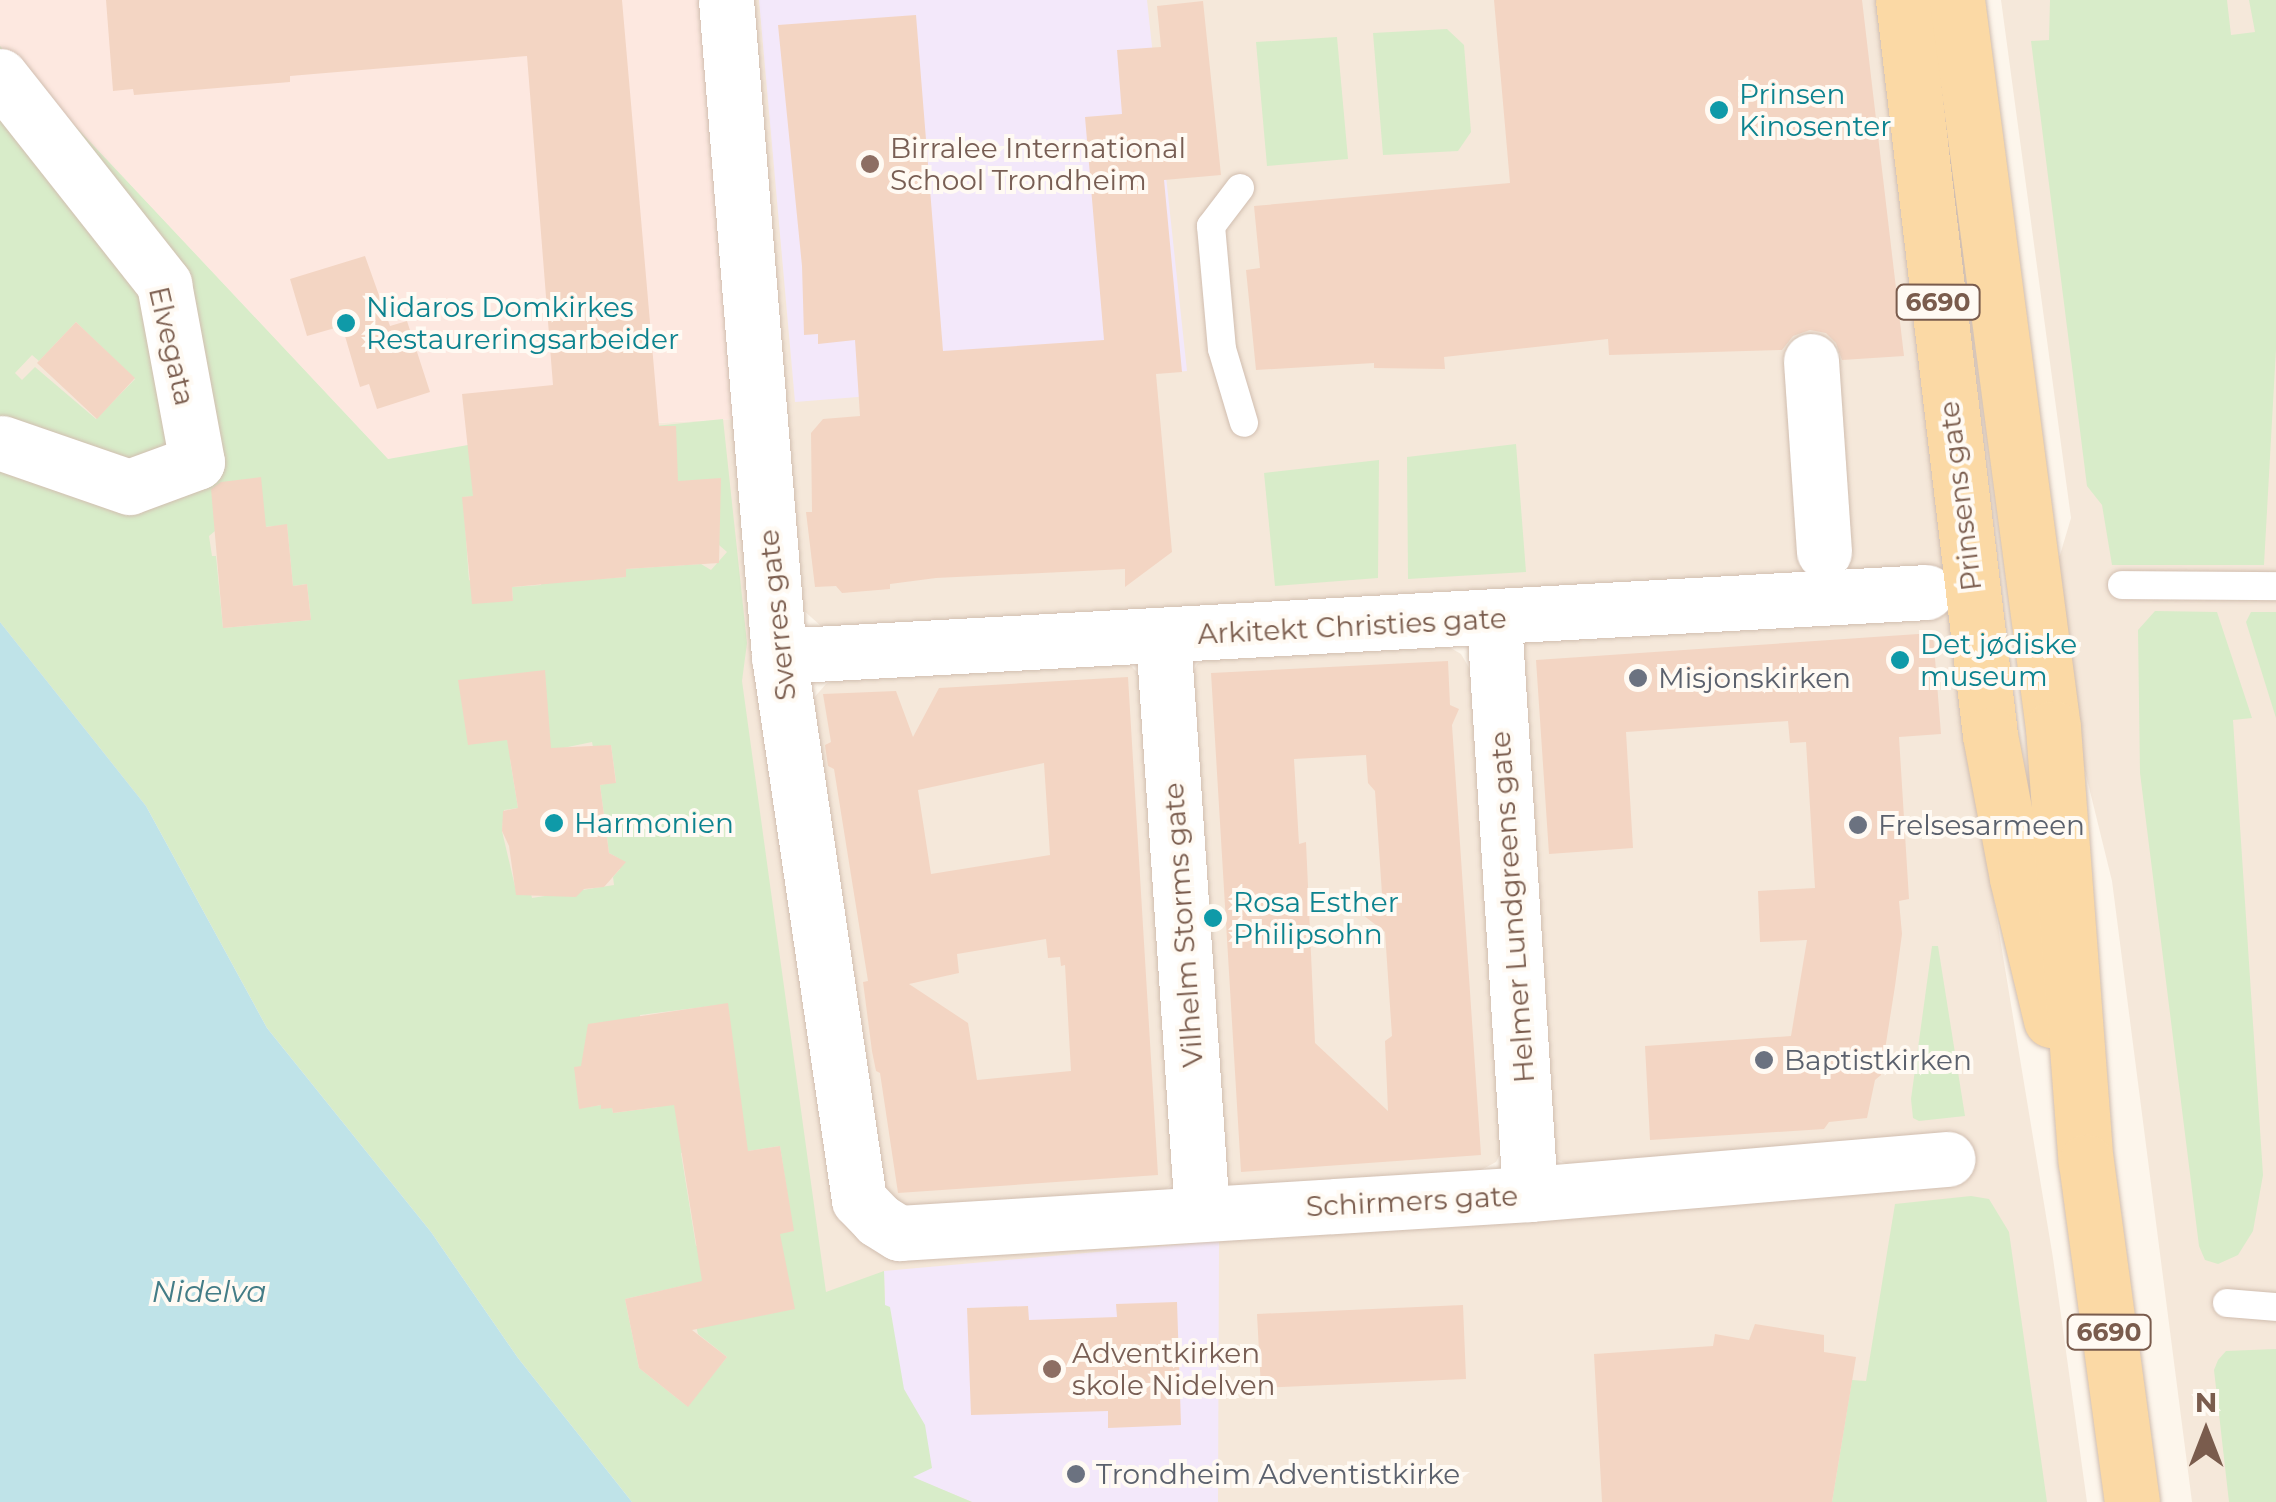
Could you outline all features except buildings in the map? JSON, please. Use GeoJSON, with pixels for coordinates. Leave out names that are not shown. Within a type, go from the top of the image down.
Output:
{"type":"FeatureCollection","features":[{"type":"Feature","properties":{"kind":"main road","name":"Prinsens gate"},"geometry":{"type":"LineString","coordinates":[[1903,0],[1990,735],[2016,878],[2086,1162]]}},
{"type":"Feature","properties":{"kind":"main road","name":"Prinsens gate"},"geometry":{"type":"LineString","coordinates":[[1957,0],[2052,728],[2086,1162],[2132,1502]]}},
{"type":"Feature","properties":{"kind":"street","name":"Sverres gate"},"geometry":{"type":"LineString","coordinates":[[726,0],[779,656],[859,1200],[878,1220]]}},
{"type":"Feature","properties":{"kind":"street","name":"Elvegata"},"geometry":{"type":"LineString","coordinates":[[0,76],[164,284],[196,462],[129,488],[2,443]]}},
{"type":"Feature","properties":{"kind":"street"},"geometry":{"type":"LineString","coordinates":[[1811,362],[1797,451],[1824,552]]}},
{"type":"Feature","properties":{"kind":"street","name":"Arkitekt Christies gate"},"geometry":{"type":"LineString","coordinates":[[779,656],[1494,620],[1926,592]]}},
{"type":"Feature","properties":{"kind":"street","name":"Helmer Lundgreens gate"},"geometry":{"type":"LineString","coordinates":[[1494,620],[1530,1194]]}},
{"type":"Feature","properties":{"kind":"street","name":"Vilhelm Storms gate"},"geometry":{"type":"LineString","coordinates":[[1163,636],[1202,1214]]}},
{"type":"Feature","properties":{"kind":"street","name":"Schirmers gate"},"geometry":{"type":"LineString","coordinates":[[878,1220],[899,1233],[1530,1194],[1948,1159]]}},
{"type":"Feature","properties":{"kind":"lane"},"geometry":{"type":"LineString","coordinates":[[1240,188],[1211,226],[1222,349],[1244,423]]}},
{"type":"Feature","properties":{"kind":"lane"},"geometry":{"type":"LineString","coordinates":[[2122,585],[2276,586]]}},
{"type":"Feature","properties":{"kind":"lane"},"geometry":{"type":"LineString","coordinates":[[2226,1303],[2276,1307]]}},
{"type":"Feature","properties":{"kind":"shaded area"},"geometry":{"type":"Polygon","coordinates":[[[0,0],[702,0],[735,419],[654,423],[388,459],[0,46],[0,0]]]}},
{"type":"Feature","properties":{"kind":"shaded area"},"geometry":{"type":"Polygon","coordinates":[[[747,0],[1881,0],[1967,739],[2053,1258],[2087,1502],[632,1502],[146,806],[0,622],[0,46],[388,459],[654,423],[735,419],[841,1218],[1569,1165],[1552,1157],[1519,644],[1531,638],[844,630],[821,626],[802,609],[747,0]]]}},
{"type":"Feature","properties":{"kind":"shaded area"},"geometry":{"type":"Polygon","coordinates":[[[759,0],[1147,0],[1187,371],[795,402],[759,0]]]}},
{"type":"Feature","properties":{"kind":"shaded area"},"geometry":{"type":"Polygon","coordinates":[[[2001,0],[2276,0],[2276,1502],[2192,1502],[2112,881],[2074,726],[2053,564],[2060,555],[2071,518],[2001,0]]]}},
{"type":"Feature","properties":{"kind":"shaded area"},"geometry":{"type":"Polygon","coordinates":[[[1442,643],[1461,654],[1471,671],[1502,1151],[1496,1162],[1479,1171],[1235,1189],[1226,1181],[1189,681],[1197,664],[1214,655],[1442,643]]]}},
{"type":"Feature","properties":{"kind":"shaded area"},"geometry":{"type":"Polygon","coordinates":[[[1111,660],[1131,666],[1142,677],[1173,1184],[1159,1194],[916,1209],[895,1200],[884,1185],[813,699],[826,684],[846,674],[1111,660]]]}},
{"type":"Feature","properties":{"kind":"shaded area","name":"Adventkirken skole Nidelven"},"geometry":{"type":"Polygon","coordinates":[[[1219,1241],[1218,1502],[972,1502],[890,1468],[884,1271],[1219,1241]]]}},
{"type":"Feature","properties":{"kind":"green space"},"geometry":{"type":"Polygon","coordinates":[[[2050,0],[2227,0],[2231,35],[2255,32],[2249,0],[2276,0],[2276,349],[2264,565],[2112,565],[2102,505],[2087,486],[2031,41],[2049,40],[2050,0]]]}},
{"type":"Feature","properties":{"kind":"green space"},"geometry":{"type":"Polygon","coordinates":[[[1447,29],[1464,45],[1471,132],[1458,151],[1383,155],[1373,33],[1447,29]]]}},
{"type":"Feature","properties":{"kind":"green space"},"geometry":{"type":"Polygon","coordinates":[[[1337,37],[1348,159],[1267,166],[1256,42],[1337,37]]]}},
{"type":"Feature","properties":{"kind":"green space"},"geometry":{"type":"Polygon","coordinates":[[[0,46],[388,459],[468,445],[723,419],[747,643],[742,681],[826,1292],[884,1271],[885,1305],[890,1307],[904,1389],[925,1425],[932,1468],[913,1477],[972,1502],[632,1502],[518,1358],[431,1232],[267,1028],[146,806],[0,622],[0,46]],[[76,322],[39,361],[32,355],[15,373],[22,380],[35,367],[96,419],[135,379],[76,322]],[[720,478],[598,579],[626,577],[626,569],[701,564],[711,570],[727,552],[719,545],[720,478]],[[542,492],[463,497],[469,580],[513,601],[512,587],[541,585],[542,492]],[[287,525],[215,531],[209,536],[212,556],[216,556],[223,628],[311,620],[307,584],[293,586],[287,525]],[[592,742],[510,759],[518,808],[504,810],[502,831],[517,895],[531,894],[532,898],[614,885],[613,877],[620,869],[618,858],[609,853],[600,785],[616,782],[611,745],[593,747],[592,742]],[[727,1004],[640,1015],[640,1020],[591,1024],[587,1031],[600,1055],[580,1108],[601,1105],[612,1108],[613,1113],[659,1107],[727,1004]],[[733,1145],[681,1153],[696,1246],[793,1231],[780,1146],[735,1153],[733,1145]],[[686,1285],[625,1299],[639,1368],[687,1406],[727,1357],[698,1334],[686,1285]]]}},
{"type":"Feature","properties":{"kind":"green space"},"geometry":{"type":"Polygon","coordinates":[[[1516,444],[1526,572],[1408,579],[1407,457],[1516,444]]]}},
{"type":"Feature","properties":{"kind":"green space"},"geometry":{"type":"Polygon","coordinates":[[[1379,460],[1378,578],[1275,586],[1264,473],[1379,460]]]}},
{"type":"Feature","properties":{"kind":"green space"},"geometry":{"type":"Polygon","coordinates":[[[2155,611],[2217,612],[2252,718],[2233,720],[2263,1175],[2253,1231],[2238,1255],[2218,1264],[2205,1260],[2199,1246],[2140,773],[2138,630],[2155,611]]]}},
{"type":"Feature","properties":{"kind":"green space"},"geometry":{"type":"Polygon","coordinates":[[[2251,612],[2276,612],[2276,718],[2246,622],[2251,612]]]}},
{"type":"Feature","properties":{"kind":"green space"},"geometry":{"type":"Polygon","coordinates":[[[1932,946],[1938,946],[1965,1116],[1919,1121],[1913,1118],[1911,1099],[1932,946]]]}},
{"type":"Feature","properties":{"kind":"green space"},"geometry":{"type":"Polygon","coordinates":[[[1971,1196],[1989,1199],[2009,1232],[2047,1502],[1832,1502],[1852,1380],[1866,1381],[1895,1204],[1971,1196]]]}},
{"type":"Feature","properties":{"kind":"green space"},"geometry":{"type":"Polygon","coordinates":[[[2276,1349],[2276,1502],[2229,1502],[2214,1370],[2226,1351],[2276,1349]]]}},
{"type":"Feature","properties":{"kind":"water","name":"Nidelva"},"geometry":{"type":"Polygon","coordinates":[[[0,622],[146,806],[267,1028],[431,1232],[518,1358],[632,1502],[0,1502],[0,622]]]}},
{"type":"Feature","properties":{"kind":"place","name":"Prinsen Kinosenter"},"geometry":{"type":"Point","coordinates":[1719,110]}},
{"type":"Feature","properties":{"kind":"place","name":"Birralee International School Trondheim"},"geometry":{"type":"Point","coordinates":[870,164]}},
{"type":"Feature","properties":{"kind":"place","name":"Nidaros Domkirkes Restaureringsarbeider"},"geometry":{"type":"Point","coordinates":[346,323]}},
{"type":"Feature","properties":{"kind":"place","name":"Det jødiske museum"},"geometry":{"type":"Point","coordinates":[1900,660]}},
{"type":"Feature","properties":{"kind":"place","name":"Misjonskirken"},"geometry":{"type":"Point","coordinates":[1638,678]}},
{"type":"Feature","properties":{"kind":"place","name":"Harmonien"},"geometry":{"type":"Point","coordinates":[554,823]}},
{"type":"Feature","properties":{"kind":"place","name":"Frelsesarmeen"},"geometry":{"type":"Point","coordinates":[1858,825]}},
{"type":"Feature","properties":{"kind":"place","name":"Rosa Esther Philipsohn"},"geometry":{"type":"Point","coordinates":[1213,918]}},
{"type":"Feature","properties":{"kind":"place","name":"Baptistkirken"},"geometry":{"type":"Point","coordinates":[1764,1060]}},
{"type":"Feature","properties":{"kind":"place","name":"Adventkirken skole Nidelven"},"geometry":{"type":"Point","coordinates":[1052,1369]}},
{"type":"Feature","properties":{"kind":"place","name":"Trondheim Adventistkirke"},"geometry":{"type":"Point","coordinates":[1076,1474]}}]}
